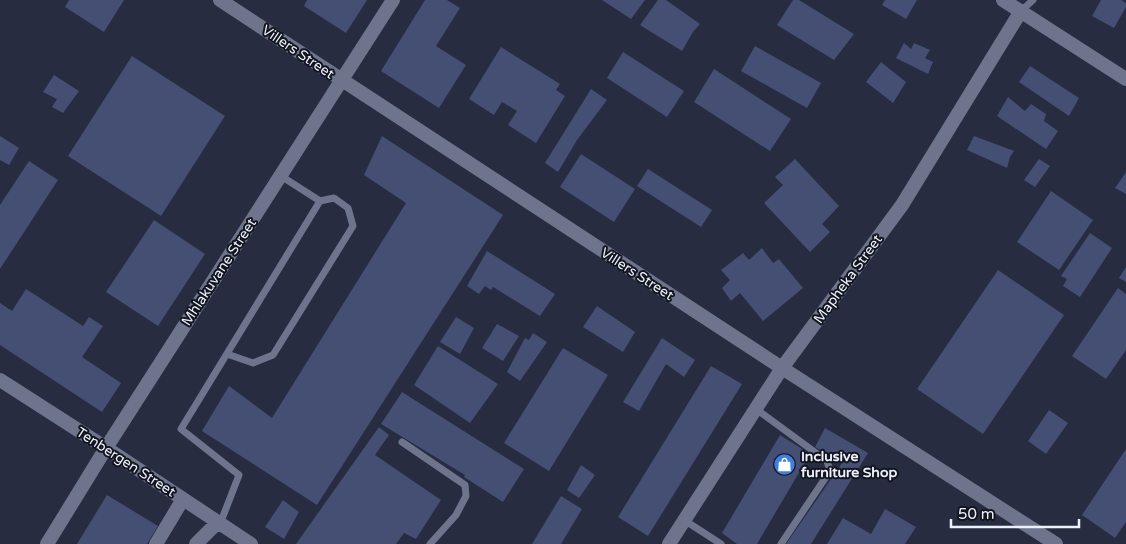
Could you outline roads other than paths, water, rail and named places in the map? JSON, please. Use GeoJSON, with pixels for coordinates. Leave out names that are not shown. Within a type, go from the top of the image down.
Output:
{"type":"FeatureCollection","features":[{"type":"Feature","properties":{"kind":"street","name":"Villers Street"},"geometry":{"type":"LineString","coordinates":[[220,0],[782,368],[1056,544]]}},
{"type":"Feature","properties":{"kind":"street","name":"Mhlakuvane Street"},"geometry":{"type":"LineString","coordinates":[[46,544],[393,0]]}},
{"type":"Feature","properties":{"kind":"street"},"geometry":{"type":"LineString","coordinates":[[1003,0],[1126,78]]}},
{"type":"Feature","properties":{"kind":"street","name":"Mapheka Street"},"geometry":{"type":"LineString","coordinates":[[669,544],[782,368],[902,205],[1021,11]]}},
{"type":"Feature","properties":{"kind":"street","name":"Tenbergen Street"},"geometry":{"type":"LineString","coordinates":[[0,380],[251,544]]}},
{"type":"Feature","properties":{"kind":"street"},"geometry":{"type":"LineString","coordinates":[[156,544],[183,499]]}},
{"type":"Feature","properties":{"kind":"street"},"geometry":{"type":"LineString","coordinates":[[196,544],[219,523]]}},
{"type":"Feature","properties":{"kind":"lane"},"geometry":{"type":"LineString","coordinates":[[1021,11],[1033,0]]}},
{"type":"Feature","properties":{"kind":"lane"},"geometry":{"type":"LineString","coordinates":[[226,354],[253,363],[273,355],[353,226],[348,208],[334,198],[320,201],[281,176]]}},
{"type":"Feature","properties":{"kind":"lane"},"geometry":{"type":"LineString","coordinates":[[219,523],[239,475],[181,429],[320,201]]}},
{"type":"Feature","properties":{"kind":"lane"},"geometry":{"type":"LineString","coordinates":[[756,409],[827,461],[830,471],[781,544]]}},
{"type":"Feature","properties":{"kind":"lane"},"geometry":{"type":"LineString","coordinates":[[402,442],[452,474],[465,485],[466,496],[456,515],[430,544]]}},
{"type":"Feature","properties":{"kind":"lane"},"geometry":{"type":"LineString","coordinates":[[684,520],[721,544]]}},
{"type":"Feature","properties":{"kind":"place","name":"Inclusive furniture Shop"},"geometry":{"type":"Point","coordinates":[785,464]}}]}
